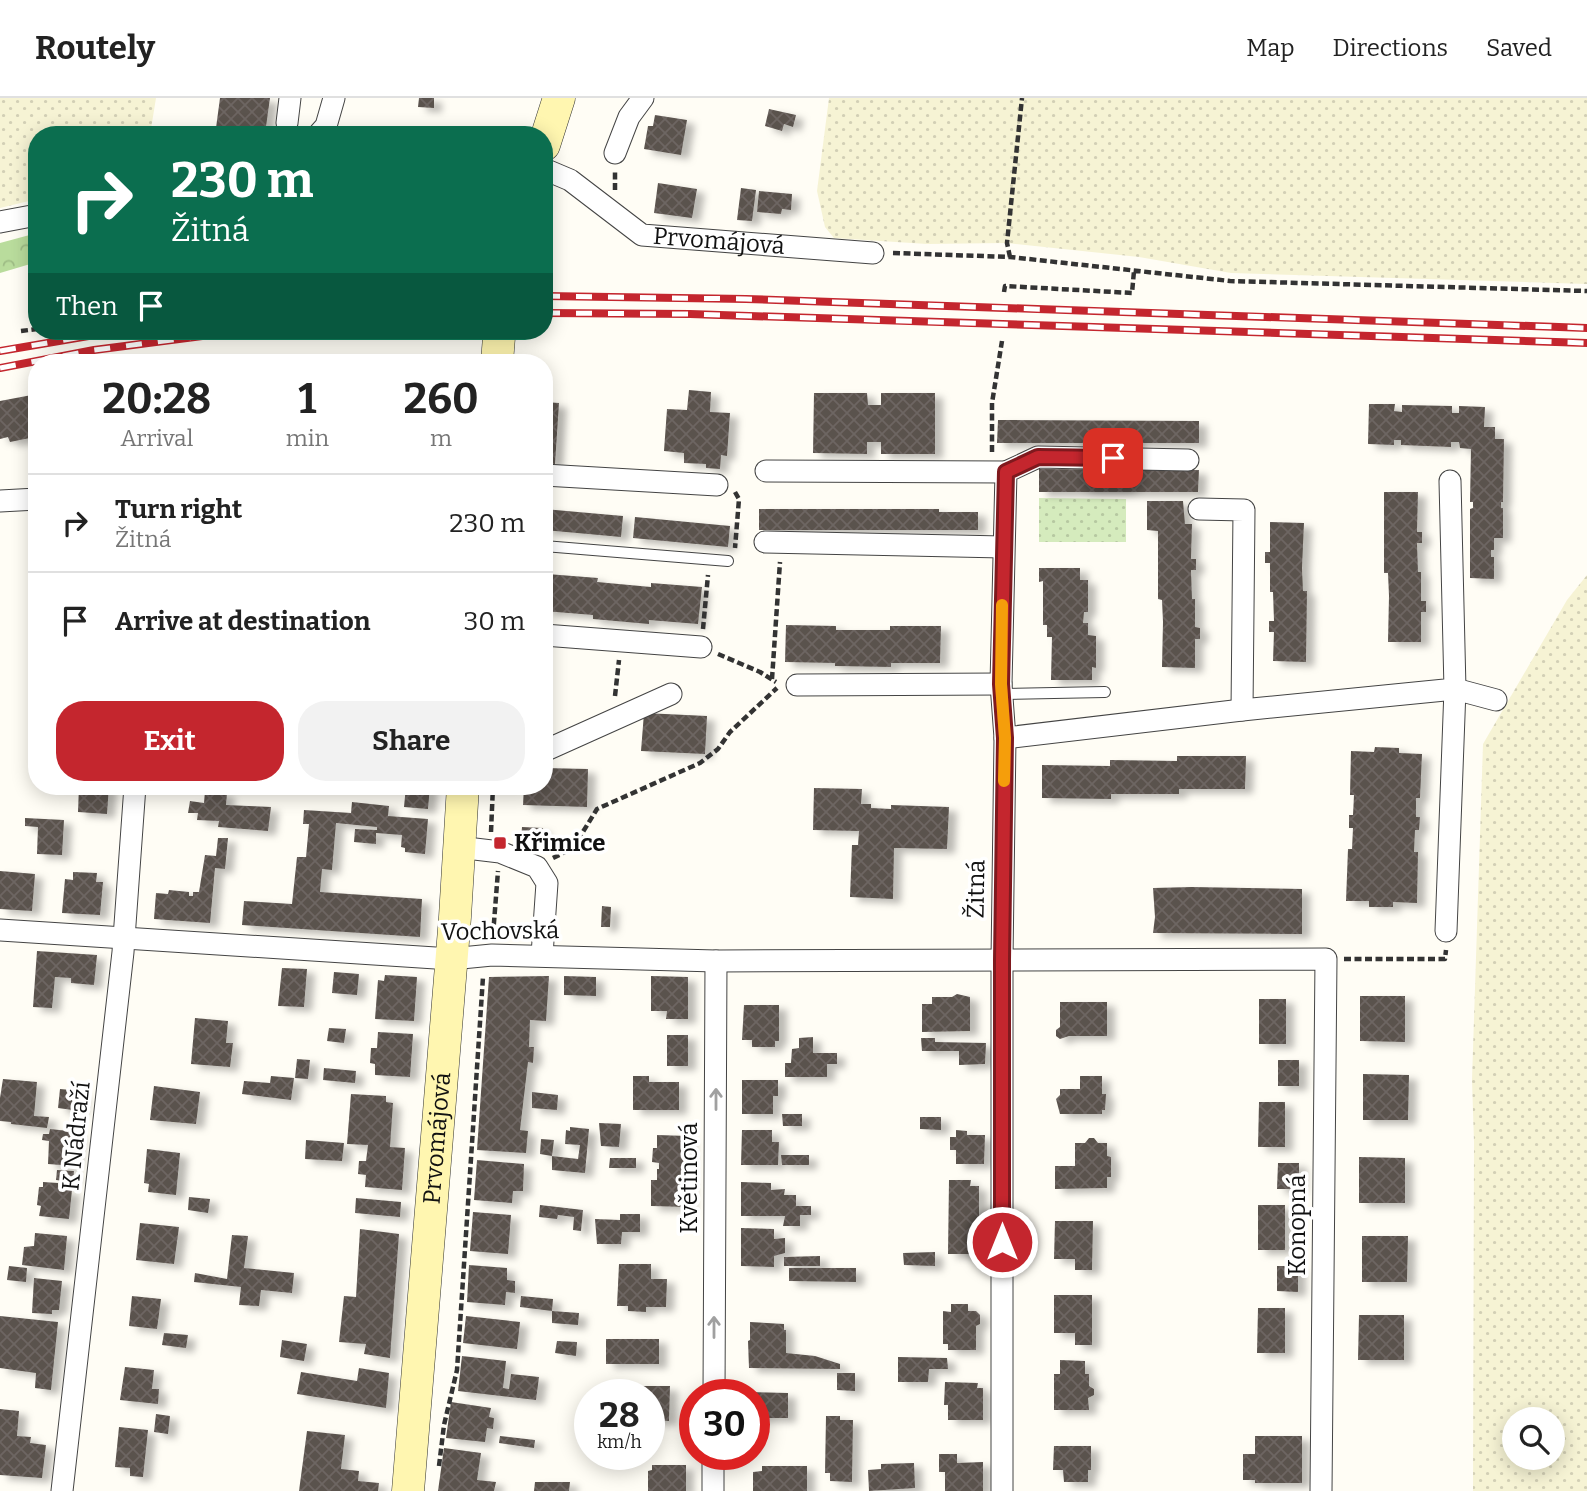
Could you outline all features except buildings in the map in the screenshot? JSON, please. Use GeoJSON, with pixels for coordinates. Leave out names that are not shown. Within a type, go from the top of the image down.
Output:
{"type":"FeatureCollection","features":[{"type":"Feature","properties":{"kind":"street"},"geometry":{"type":"LineString","coordinates":[[287,123],[290,98]]}},
{"type":"Feature","properties":{"kind":"street"},"geometry":{"type":"LineString","coordinates":[[326,126],[334,98]]}},
{"type":"Feature","properties":{"kind":"street"},"geometry":{"type":"LineString","coordinates":[[550,126],[559,98]]}},
{"type":"Feature","properties":{"kind":"street"},"geometry":{"type":"LineString","coordinates":[[615,153],[629,117],[643,98]]}},
{"type":"Feature","properties":{"kind":"street","name":"Prvomájová"},"geometry":{"type":"LineString","coordinates":[[553,173],[570,180],[642,235],[873,253]]}},
{"type":"Feature","properties":{"kind":"street"},"geometry":{"type":"LineString","coordinates":[[0,222],[28,217]]}},
{"type":"Feature","properties":{"kind":"street"},"geometry":{"type":"LineString","coordinates":[[766,471],[1006,472],[1038,457],[1188,460]]}},
{"type":"Feature","properties":{"kind":"street","name":"Žitná"},"geometry":{"type":"LineString","coordinates":[[1002,1491],[1002,960],[1005,738],[1001,689],[1006,472]]}},
{"type":"Feature","properties":{"kind":"street"},"geometry":{"type":"LineString","coordinates":[[553,476],[717,485]]}},
{"type":"Feature","properties":{"kind":"street"},"geometry":{"type":"LineString","coordinates":[[1446,931],[1455,690],[1450,481]]}},
{"type":"Feature","properties":{"kind":"street"},"geometry":{"type":"LineString","coordinates":[[0,501],[28,499]]}},
{"type":"Feature","properties":{"kind":"street"},"geometry":{"type":"LineString","coordinates":[[1199,509],[1244,510],[1242,710]]}},
{"type":"Feature","properties":{"kind":"street"},"geometry":{"type":"LineString","coordinates":[[773,542],[1003,547]]}},
{"type":"Feature","properties":{"kind":"street"},"geometry":{"type":"LineString","coordinates":[[553,636],[701,647]]}},
{"type":"Feature","properties":{"kind":"street"},"geometry":{"type":"LineString","coordinates":[[797,685],[1001,689]]}},
{"type":"Feature","properties":{"kind":"street"},"geometry":{"type":"LineString","coordinates":[[1005,738],[1242,710],[1455,690],[1496,700]]}},
{"type":"Feature","properties":{"kind":"street"},"geometry":{"type":"LineString","coordinates":[[553,747],[671,694]]}},
{"type":"Feature","properties":{"kind":"street","name":"K Nádraží"},"geometry":{"type":"LineString","coordinates":[[62,1491],[124,940],[134,795]]}},
{"type":"Feature","properties":{"kind":"street","name":"Prvomájová"},"geometry":{"type":"LineString","coordinates":[[408,1491],[462,795]]}},
{"type":"Feature","properties":{"kind":"street"},"geometry":{"type":"LineString","coordinates":[[458,847],[500,852],[537,867],[547,883],[542,955]]}},
{"type":"Feature","properties":{"kind":"street","name":"Vochovská"},"geometry":{"type":"LineString","coordinates":[[0,930],[451,959],[492,955],[542,955],[716,961],[1326,959]]}},
{"type":"Feature","properties":{"kind":"street","name":"Konopná"},"geometry":{"type":"LineString","coordinates":[[1321,1491],[1326,959]]}},
{"type":"Feature","properties":{"kind":"street","name":"Květinová"},"geometry":{"type":"LineString","coordinates":[[714,1379],[716,961]]}},
{"type":"Feature","properties":{"kind":"street"},"geometry":{"type":"LineString","coordinates":[[713,1470],[713,1491]]}},
{"type":"Feature","properties":{"kind":"lane"},"geometry":{"type":"LineString","coordinates":[[553,547],[728,561]]}},
{"type":"Feature","properties":{"kind":"lane"},"geometry":{"type":"LineString","coordinates":[[1001,689],[1105,692]]}},
{"type":"Feature","properties":{"kind":"path"},"geometry":{"type":"LineString","coordinates":[[1010,257],[1007,243],[1023,98]]}},
{"type":"Feature","properties":{"kind":"path"},"geometry":{"type":"LineString","coordinates":[[614,213],[615,153]]}},
{"type":"Feature","properties":{"kind":"path"},"geometry":{"type":"LineString","coordinates":[[873,253],[1010,257],[1230,281],[1587,291]]}},
{"type":"Feature","properties":{"kind":"path"},"geometry":{"type":"LineString","coordinates":[[1004,292],[1005,286],[1132,293],[1134,271]]}},
{"type":"Feature","properties":{"kind":"path"},"geometry":{"type":"LineString","coordinates":[[20,331],[28,330]]}},
{"type":"Feature","properties":{"kind":"path"},"geometry":{"type":"LineString","coordinates":[[717,485],[731,485],[739,499],[735,551],[728,561]]}},
{"type":"Feature","properties":{"kind":"path"},"geometry":{"type":"LineString","coordinates":[[772,680],[773,542]]}},
{"type":"Feature","properties":{"kind":"path"},"geometry":{"type":"LineString","coordinates":[[537,867],[573,848],[597,809],[700,763],[781,685],[760,672],[701,647],[709,560]]}},
{"type":"Feature","properties":{"kind":"path"},"geometry":{"type":"LineString","coordinates":[[612,720],[621,642]]}},
{"type":"Feature","properties":{"kind":"path"},"geometry":{"type":"LineString","coordinates":[[438,1475],[444,1425],[457,1370],[483,974],[492,971],[500,852],[491,833],[493,795]]}},
{"type":"Feature","properties":{"kind":"path"},"geometry":{"type":"LineString","coordinates":[[1326,959],[1445,959],[1446,931]]}},
{"type":"Feature","properties":{"kind":"shaded area"},"geometry":{"type":"Polygon","coordinates":[[[0,98],[156,98],[151,126],[28,126],[28,201],[0,208],[0,98]]]}},
{"type":"Feature","properties":{"kind":"shaded area"},"geometry":{"type":"Polygon","coordinates":[[[829,98],[1587,98],[1587,284],[1231,273],[1139,257],[1007,243],[927,244],[834,238],[825,227],[817,191],[829,98]]]}},
{"type":"Feature","properties":{"kind":"shaded area"},"geometry":{"type":"Polygon","coordinates":[[[1587,575],[1587,1491],[1473,1491],[1472,1080],[1483,744],[1567,600],[1587,575]]]}},
{"type":"Feature","properties":{"kind":"green space"},"geometry":{"type":"Polygon","coordinates":[[[28,235],[28,265],[0,273],[0,243],[28,235]]]}},
{"type":"Feature","properties":{"kind":"green space"},"geometry":{"type":"Polygon","coordinates":[[[1039,498],[1126,499],[1126,542],[1039,542],[1039,498]]]}},
{"type":"Feature","properties":{"kind":"railway"},"geometry":{"type":"LineString","coordinates":[[553,296],[746,299],[1587,328]]}},
{"type":"Feature","properties":{"kind":"railway"},"geometry":{"type":"LineString","coordinates":[[553,313],[690,314],[1587,343]]}},
{"type":"Feature","properties":{"kind":"railway"},"geometry":{"type":"LineString","coordinates":[[0,351],[65,340]]}},
{"type":"Feature","properties":{"kind":"railway"},"geometry":{"type":"LineString","coordinates":[[73,354],[171,340]]}},
{"type":"Feature","properties":{"kind":"railway"},"geometry":{"type":"LineString","coordinates":[[0,368],[28,363]]}},
{"type":"Feature","properties":{"kind":"slow traffic"},"geometry":{"type":"LineString","coordinates":[[1002,605],[1004,781]]}},
{"type":"Feature","properties":{"kind":"place","name":"Křimice"},"geometry":{"type":"Point","coordinates":[500,843]}},
{"type":"Feature","properties":{"kind":"route"},"geometry":{"type":"LineString","coordinates":[[1002,1242],[1005,738],[1001,684],[1006,472],[1038,457],[1113,458]]}}]}
